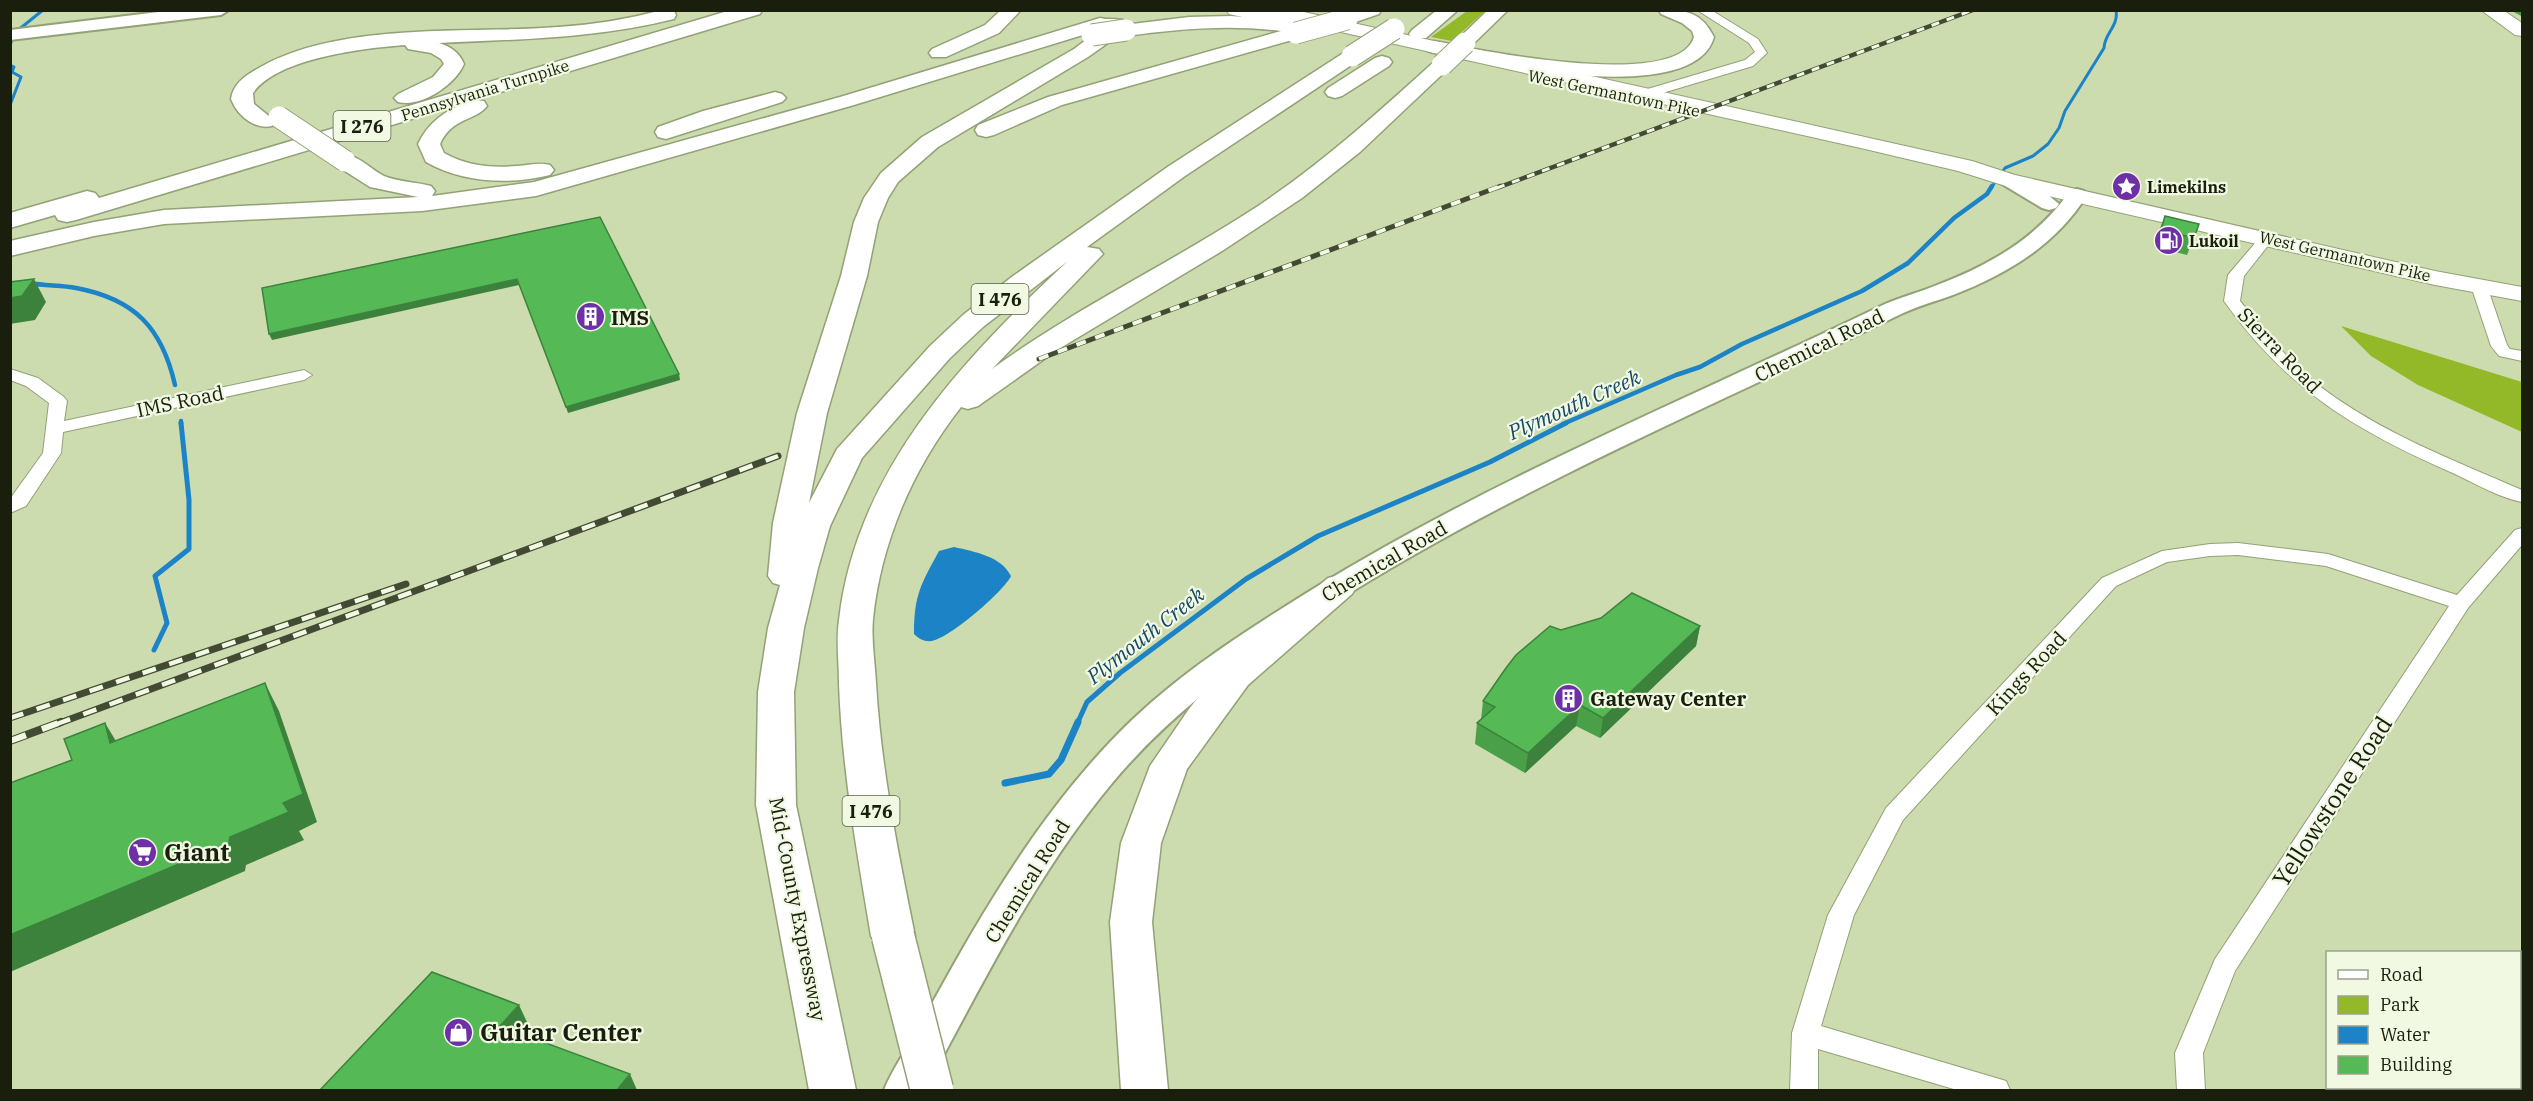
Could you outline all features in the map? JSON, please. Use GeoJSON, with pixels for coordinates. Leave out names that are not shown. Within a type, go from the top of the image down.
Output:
{"type":"FeatureCollection","features":[{"type":"Feature","properties":{"kind":"highway"},"geometry":{"type":"LineString","coordinates":[[683,10],[618,26],[579,32],[376,42],[314,53],[270,69],[249,83],[241,97],[244,105],[272,119],[338,163],[370,178],[386,185],[415,190],[452,192],[491,188],[536,179],[711,116],[793,93]]}},
{"type":"Feature","properties":{"kind":"highway","name":"Pennsylvania Turnpike"},"geometry":{"type":"LineString","coordinates":[[10,220],[715,16],[753,10]]}},
{"type":"Feature","properties":{"kind":"highway"},"geometry":{"type":"LineString","coordinates":[[1012,10],[992,29],[963,44],[921,59],[1117,19],[1274,24],[1333,33]]}},
{"type":"Feature","properties":{"kind":"highway"},"geometry":{"type":"LineString","coordinates":[[857,262],[871,226],[914,179],[945,154],[1002,122],[1055,101],[1372,10]]}},
{"type":"Feature","properties":{"kind":"highway","name":"I 476"},"geometry":{"type":"LineString","coordinates":[[932,1090],[892,936],[863,767],[857,710],[856,622],[862,578],[873,537],[889,497],[916,446],[953,394],[1040,301],[1100,246],[1184,174],[1352,56],[1423,10]]}},
{"type":"Feature","properties":{"kind":"highway","name":"I 476"},"geometry":{"type":"LineString","coordinates":[[1184,174],[1335,92],[1382,62],[1432,49],[1449,10]]}},
{"type":"Feature","properties":{"kind":"highway"},"geometry":{"type":"LineString","coordinates":[[916,446],[956,410],[1034,352],[1215,244],[1302,187],[1353,147],[1432,49],[1465,44],[1500,10]]}},
{"type":"Feature","properties":{"kind":"highway"},"geometry":{"type":"LineString","coordinates":[[1481,28],[1512,10]]}},
{"type":"Feature","properties":{"kind":"highway"},"geometry":{"type":"LineString","coordinates":[[1432,49],[1566,68],[1629,70],[1648,68],[1681,61],[1693,55],[1703,43],[1704,36],[1695,25],[1668,10]]}},
{"type":"Feature","properties":{"kind":"highway"},"geometry":{"type":"LineString","coordinates":[[605,155],[550,170],[492,173],[465,170],[447,164],[434,157],[429,144],[442,125],[472,107],[708,27],[715,16]]}},
{"type":"Feature","properties":{"kind":"highway","name":"Pennsylvania Turnpike"},"geometry":{"type":"LineString","coordinates":[[10,232],[715,16]]}},
{"type":"Feature","properties":{"kind":"highway"},"geometry":{"type":"LineString","coordinates":[[10,249],[94,229],[164,217],[422,204],[497,196],[536,189],[847,101],[1117,19]]}},
{"type":"Feature","properties":{"kind":"highway"},"geometry":{"type":"LineString","coordinates":[[786,628],[785,562],[789,523],[812,413],[857,262],[866,222],[876,198],[889,178],[930,142],[1072,58],[1105,36],[1113,29],[1117,19]]}},
{"type":"Feature","properties":{"kind":"highway"},"geometry":{"type":"LineString","coordinates":[[252,149],[427,89],[447,76],[453,67],[453,60],[448,54],[438,49],[403,44],[351,48],[310,58],[279,70],[257,88],[257,100],[272,119]]}},
{"type":"Feature","properties":{"kind":"highway"},"geometry":{"type":"LineString","coordinates":[[338,163],[360,185],[385,193],[438,199],[497,196]]}},
{"type":"Feature","properties":{"kind":"highway","name":"Mid-County Expressway"},"geometry":{"type":"LineString","coordinates":[[829,1070],[776,805],[776,692],[786,628],[814,526],[848,454],[909,385],[973,321],[1022,282],[1184,174]]}},
{"type":"Feature","properties":{"kind":"highway"},"geometry":{"type":"LineString","coordinates":[[1144,1090],[1131,922],[1141,843],[1169,766],[1235,676],[1340,586]]}},
{"type":"Feature","properties":{"kind":"main road"},"geometry":{"type":"LineString","coordinates":[[10,35],[238,10]]}},
{"type":"Feature","properties":{"kind":"main road","name":"West Germantown Pike"},"geometry":{"type":"LineString","coordinates":[[1235,10],[1682,107],[1962,172],[2001,178],[2478,286],[2523,294]]}},
{"type":"Feature","properties":{"kind":"main road","name":"West Germantown Pike"},"geometry":{"type":"LineString","coordinates":[[1268,10],[1432,49],[1645,94],[1964,166],[2001,178]]}},
{"type":"Feature","properties":{"kind":"main road"},"geometry":{"type":"LineString","coordinates":[[2490,10],[2523,31]]}},
{"type":"Feature","properties":{"kind":"main road"},"geometry":{"type":"LineString","coordinates":[[2001,178],[2034,193],[2049,204]]}},
{"type":"Feature","properties":{"kind":"main road","name":"Chemical Road"},"geometry":{"type":"LineString","coordinates":[[1913,299],[1931,280],[2010,237],[2049,204],[2077,195]]}},
{"type":"Feature","properties":{"kind":"main road","name":"Chemical Road"},"geometry":{"type":"LineString","coordinates":[[904,1090],[1019,889],[1051,838],[1123,751],[1205,675],[1253,640],[1432,531],[1526,483],[1786,362],[1913,299],[1946,290],[1982,274],[2039,238],[2070,209],[2077,195]]}},
{"type":"Feature","properties":{"kind":"main road","name":"Chemical Road"},"geometry":{"type":"LineString","coordinates":[[920,1090],[972,970]]}},
{"type":"Feature","properties":{"kind":"street"},"geometry":{"type":"LineString","coordinates":[[1645,94],[1749,63],[1761,53],[1754,41],[1702,10]]}},
{"type":"Feature","properties":{"kind":"street","name":"Sierra Road"},"geometry":{"type":"LineString","coordinates":[[2267,238],[2236,275],[2232,301],[2268,345],[2312,388],[2378,433],[2523,497]]}},
{"type":"Feature","properties":{"kind":"street"},"geometry":{"type":"LineString","coordinates":[[2478,286],[2499,346],[2505,352],[2523,356]]}},
{"type":"Feature","properties":{"kind":"street"},"geometry":{"type":"LineString","coordinates":[[10,375],[32,382],[58,401],[52,453],[19,502],[10,507]]}},
{"type":"Feature","properties":{"kind":"street","name":"IMS Road"},"geometry":{"type":"LineString","coordinates":[[55,428],[304,375]]}},
{"type":"Feature","properties":{"kind":"street","name":"Yellowstone Road"},"geometry":{"type":"LineString","coordinates":[[2191,1090],[2189,1053],[2224,967],[2461,603],[2523,534]]}},
{"type":"Feature","properties":{"kind":"street","name":"Kings Road"},"geometry":{"type":"LineString","coordinates":[[1804,1090],[1804,1033],[1841,915],[1894,814],[2109,582],[2162,557],[2210,550],[2238,549],[2328,560],[2461,603]]}},
{"type":"Feature","properties":{"kind":"street"},"geometry":{"type":"LineString","coordinates":[[1804,1033],[1996,1090]]}},
{"type":"Feature","properties":{"kind":"green space"},"geometry":{"type":"Polygon","coordinates":[[[1467,11],[1485,11],[1452,41],[1431,37],[1467,11]]]}},
{"type":"Feature","properties":{"kind":"green space"},"geometry":{"type":"Polygon","coordinates":[[[2341,326],[2522,382],[2522,432],[2418,385],[2371,356],[2341,326]]]}},
{"type":"Feature","properties":{"kind":"water"},"geometry":{"type":"Polygon","coordinates":[[[954,547],[994,559],[1007,569],[1011,576],[989,602],[965,622],[932,641],[924,640],[914,634],[917,599],[927,572],[939,551],[954,547]]]}},
{"type":"Feature","properties":{"kind":"building"},"geometry":{"type":"Polygon","coordinates":[[[2165,216],[2199,224],[2194,238],[2161,230],[2165,216]]]}},
{"type":"Feature","properties":{"kind":"building","name":"IMS"},"geometry":{"type":"Polygon","coordinates":[[[600,217],[679,374],[566,407],[517,279],[269,334],[262,288],[600,217]]]}},
{"type":"Feature","properties":{"kind":"building"},"geometry":{"type":"Polygon","coordinates":[[[34,279],[22,296],[10,298],[10,282],[34,279]]]}},
{"type":"Feature","properties":{"kind":"building","name":"Gateway Center"},"geometry":{"type":"Polygon","coordinates":[[[1632,593],[1700,626],[1603,718],[1580,705],[1528,753],[1477,723],[1495,707],[1483,701],[1506,668],[1516,655],[1550,626],[1561,630],[1601,618],[1632,593]]]}},
{"type":"Feature","properties":{"kind":"building","name":"Giant"},"geometry":{"type":"Polygon","coordinates":[[[265,683],[303,794],[283,803],[289,812],[230,837],[229,843],[10,935],[10,783],[72,760],[64,739],[105,723],[110,743],[265,683]]]}},
{"type":"Feature","properties":{"kind":"building"},"geometry":{"type":"Polygon","coordinates":[[[432,972],[519,1005],[500,1026],[630,1074],[617,1090],[320,1090],[432,972]]]}},
{"type":"Feature","properties":{"kind":"waterway"},"geometry":{"type":"LineString","coordinates":[[17,31],[43,10]]}},
{"type":"Feature","properties":{"kind":"waterway","name":"Plymouth Creek"},"geometry":{"type":"LineString","coordinates":[[1991,188],[2005,168],[2033,156],[2048,144],[2059,128],[2065,111],[2104,48],[2106,38],[2114,25],[2116,10]]}},
{"type":"Feature","properties":{"kind":"waterway"},"geometry":{"type":"LineString","coordinates":[[10,45],[13,37]]}},
{"type":"Feature","properties":{"kind":"waterway"},"geometry":{"type":"LineString","coordinates":[[10,65],[14,67],[12,72],[21,77],[10,105]]}},
{"type":"Feature","properties":{"kind":"waterway","name":"Plymouth Creek"},"geometry":{"type":"LineString","coordinates":[[1563,424],[1676,375],[1700,367],[1742,344],[1862,291],[1908,263],[1954,218],[1987,194],[1992,186]]}},
{"type":"Feature","properties":{"kind":"waterway"},"geometry":{"type":"LineString","coordinates":[[30,283],[70,287],[97,293],[130,308],[154,332],[162,347],[175,385]]}},
{"type":"Feature","properties":{"kind":"waterway"},"geometry":{"type":"LineString","coordinates":[[154,650],[167,623],[155,576],[189,549],[189,500],[181,423]]}},
{"type":"Feature","properties":{"kind":"waterway","name":"Plymouth Creek"},"geometry":{"type":"LineString","coordinates":[[1077,724],[1087,702],[1120,673],[1246,579],[1318,536],[1490,462],[1566,423]]}},
{"type":"Feature","properties":{"kind":"waterway","name":"Plymouth Creek"},"geometry":{"type":"LineString","coordinates":[[1005,783],[1049,774],[1061,760],[1078,722]]}},
{"type":"Feature","properties":{"kind":"railway"},"geometry":{"type":"LineString","coordinates":[[1497,188],[1973,10]]}},
{"type":"Feature","properties":{"kind":"railway"},"geometry":{"type":"LineString","coordinates":[[1039,359],[1501,186]]}},
{"type":"Feature","properties":{"kind":"railway"},"geometry":{"type":"LineString","coordinates":[[57,724],[778,456]]}},
{"type":"Feature","properties":{"kind":"railway"},"geometry":{"type":"LineString","coordinates":[[10,718],[406,584]]}},
{"type":"Feature","properties":{"kind":"railway"},"geometry":{"type":"LineString","coordinates":[[10,741],[61,722]]}},
{"type":"Feature","properties":{"kind":"place","name":"Limekilns"},"geometry":{"type":"Point","coordinates":[2126,187]}},
{"type":"Feature","properties":{"kind":"place","name":"Lukoil"},"geometry":{"type":"Point","coordinates":[2168,241]}},
{"type":"Feature","properties":{"kind":"place","name":"IMS"},"geometry":{"type":"Point","coordinates":[590,317]}},
{"type":"Feature","properties":{"kind":"place","name":"Gateway Center"},"geometry":{"type":"Point","coordinates":[1569,698]}},
{"type":"Feature","properties":{"kind":"place","name":"Giant"},"geometry":{"type":"Point","coordinates":[143,852]}},
{"type":"Feature","properties":{"kind":"place","name":"Guitar Center"},"geometry":{"type":"Point","coordinates":[459,1032]}}]}
